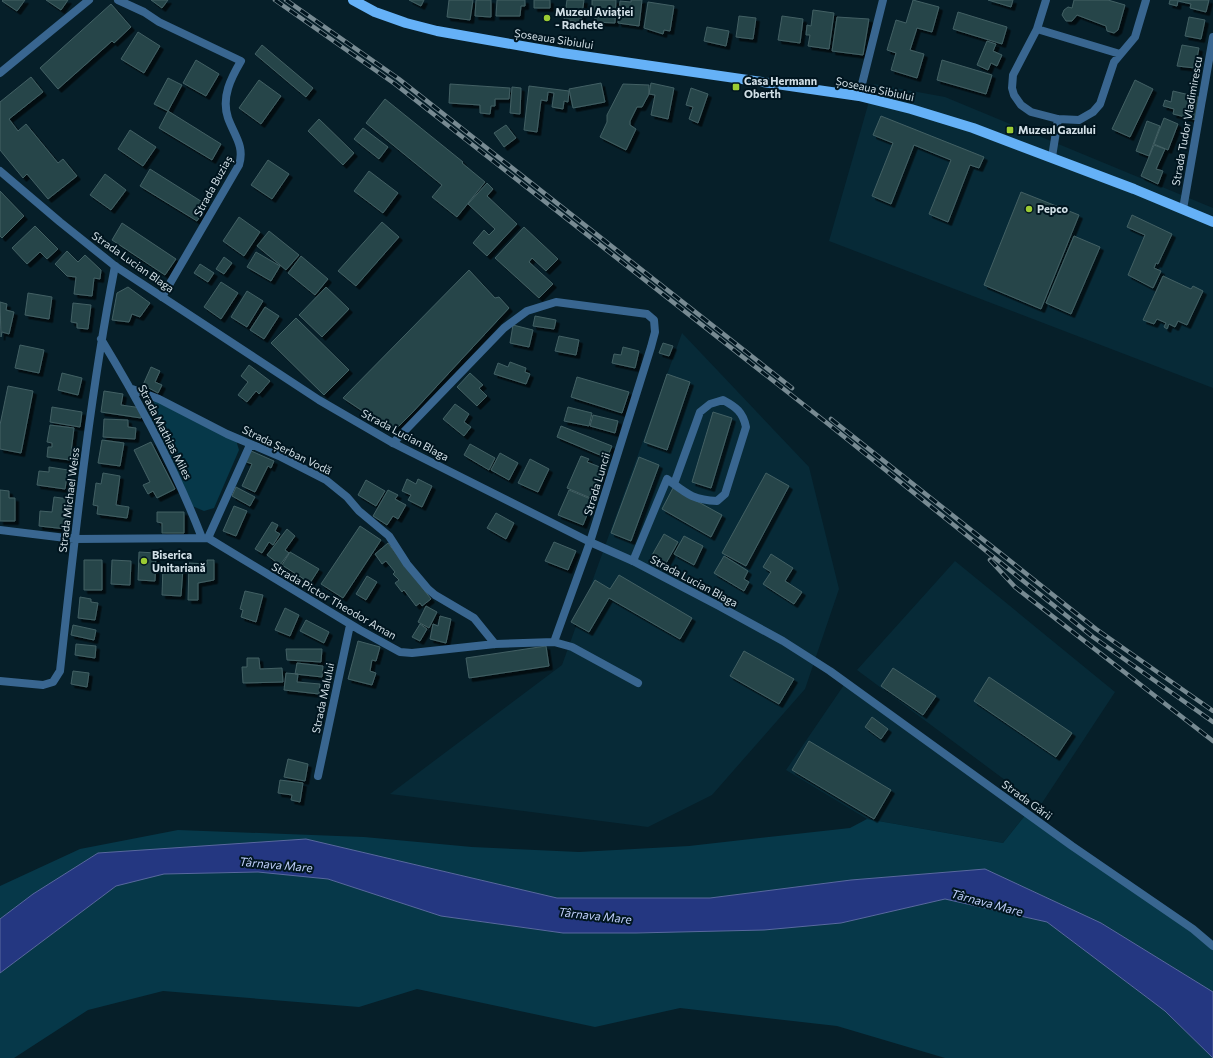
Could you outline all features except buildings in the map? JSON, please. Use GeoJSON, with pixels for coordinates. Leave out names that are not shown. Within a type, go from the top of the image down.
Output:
{"type":"FeatureCollection","features":[{"type":"Feature","properties":{"kind":"main road","name":"Șoseaua Sibiului"},"geometry":{"type":"LineString","coordinates":[[353,0],[374,12],[393,19],[437,31],[562,53],[859,96],[911,108],[973,128],[1213,222]]}},
{"type":"Feature","properties":{"kind":"street"},"geometry":{"type":"LineString","coordinates":[[0,73],[89,0]]}},
{"type":"Feature","properties":{"kind":"street","name":"Strada Buziaș"},"geometry":{"type":"LineString","coordinates":[[118,0],[144,12],[159,22],[241,61],[232,78],[227,92],[226,106],[228,117],[240,145],[242,156],[239,165],[162,297]]}},
{"type":"Feature","properties":{"kind":"street"},"geometry":{"type":"LineString","coordinates":[[859,96],[883,0]]}},
{"type":"Feature","properties":{"kind":"street"},"geometry":{"type":"LineString","coordinates":[[1046,0],[1037,29],[1013,75],[1012,88],[1017,101],[1025,109],[1058,119],[1079,120],[1093,112],[1100,104],[1114,62],[1136,37],[1146,0]]}},
{"type":"Feature","properties":{"kind":"street"},"geometry":{"type":"LineString","coordinates":[[1037,29],[1120,54]]}},
{"type":"Feature","properties":{"kind":"street","name":"Strada Tudor Vladimirescu"},"geometry":{"type":"LineString","coordinates":[[1183,209],[1213,37]]}},
{"type":"Feature","properties":{"kind":"street"},"geometry":{"type":"LineString","coordinates":[[1052,158],[1058,119]]}},
{"type":"Feature","properties":{"kind":"street","name":"Strada Lucian Blaga"},"geometry":{"type":"LineString","coordinates":[[0,171],[115,266],[312,396],[392,443],[590,542],[633,561],[783,641],[830,671]]}},
{"type":"Feature","properties":{"kind":"street","name":"Strada Michael Weiss"},"geometry":{"type":"LineString","coordinates":[[0,681],[43,685],[53,682],[60,671],[74,538],[101,339],[115,266]]}},
{"type":"Feature","properties":{"kind":"street","name":"Strada Luncii"},"geometry":{"type":"LineString","coordinates":[[392,443],[504,328],[527,311],[556,302],[647,314],[654,320],[655,332],[590,542],[554,642]]}},
{"type":"Feature","properties":{"kind":"street","name":"Strada Mathias Miles"},"geometry":{"type":"LineString","coordinates":[[101,339],[148,418],[205,538]]}},
{"type":"Feature","properties":{"kind":"street","name":"Strada Șerban Vodă"},"geometry":{"type":"LineString","coordinates":[[132,389],[159,399],[326,480],[347,497],[359,511],[389,536],[421,581],[435,595],[474,618],[495,644]]}},
{"type":"Feature","properties":{"kind":"street"},"geometry":{"type":"LineString","coordinates":[[633,561],[666,479],[674,484],[700,500],[717,501],[725,494],[746,427],[744,417],[736,407],[723,400],[710,404],[700,412],[674,484]]}},
{"type":"Feature","properties":{"kind":"street"},"geometry":{"type":"LineString","coordinates":[[0,530],[74,538],[205,538],[250,444]]}},
{"type":"Feature","properties":{"kind":"street","name":"Strada Pictor Theodor Aman"},"geometry":{"type":"LineString","coordinates":[[205,538],[350,625],[400,652],[412,653],[495,644],[554,642],[572,646],[638,683]]}},
{"type":"Feature","properties":{"kind":"street","name":"Strada Malului"},"geometry":{"type":"LineString","coordinates":[[318,776],[350,625]]}},
{"type":"Feature","properties":{"kind":"street","name":"Strada Gării"},"geometry":{"type":"LineString","coordinates":[[830,671],[1072,846],[1193,929],[1213,946]]}},
{"type":"Feature","properties":{"kind":"shaded area"},"geometry":{"type":"Polygon","coordinates":[[[874,84],[945,97],[1213,208],[1213,388],[829,241],[874,84]]]}},
{"type":"Feature","properties":{"kind":"shaded area"},"geometry":{"type":"Polygon","coordinates":[[[682,333],[809,467],[839,589],[805,689],[712,795],[648,827],[390,794],[562,665],[682,333]]]}},
{"type":"Feature","properties":{"kind":"shaded area"},"geometry":{"type":"Polygon","coordinates":[[[159,399],[236,440],[239,450],[214,508],[204,511],[190,505],[148,419],[154,402],[159,399]]]}},
{"type":"Feature","properties":{"kind":"shaded area"},"geometry":{"type":"Polygon","coordinates":[[[955,561],[1115,692],[1040,806],[857,670],[955,561]]]}},
{"type":"Feature","properties":{"kind":"shaded area"},"geometry":{"type":"Polygon","coordinates":[[[846,682],[1027,813],[1003,843],[867,819],[786,770],[846,682]]]}},
{"type":"Feature","properties":{"kind":"shaded area"},"geometry":{"type":"Polygon","coordinates":[[[1027,813],[1213,946],[1213,992],[1101,923],[985,869],[851,880],[710,898],[557,898],[306,839],[98,853],[33,894],[0,919],[0,886],[80,849],[178,830],[364,837],[472,847],[579,852],[689,846],[850,828],[867,819],[1003,843],[1027,813]]]}},
{"type":"Feature","properties":{"kind":"shaded area"},"geometry":{"type":"Polygon","coordinates":[[[258,872],[328,879],[441,916],[563,933],[636,933],[841,923],[945,899],[1047,922],[1165,1011],[1213,1058],[945,1058],[837,1026],[680,1008],[595,1027],[417,989],[359,1007],[163,991],[88,1010],[14,1058],[0,1058],[0,973],[116,886],[164,874],[258,872]]]}},
{"type":"Feature","properties":{"kind":"water","name":"Târnava Mare"},"geometry":{"type":"Polygon","coordinates":[[[306,839],[557,898],[710,898],[851,880],[985,869],[1101,923],[1213,992],[1213,1058],[1165,1011],[1047,922],[945,899],[841,923],[764,930],[563,933],[441,916],[328,879],[258,872],[164,874],[116,886],[0,973],[0,919],[33,894],[98,853],[306,839]]]}},
{"type":"Feature","properties":{"kind":"railway"},"geometry":{"type":"LineString","coordinates":[[275,0],[395,84],[827,423],[1093,637],[1213,722]]}},
{"type":"Feature","properties":{"kind":"railway"},"geometry":{"type":"LineString","coordinates":[[286,0],[399,79],[792,388]]}},
{"type":"Feature","properties":{"kind":"railway"},"geometry":{"type":"LineString","coordinates":[[831,419],[1096,629],[1213,711]]}},
{"type":"Feature","properties":{"kind":"railway"},"geometry":{"type":"LineString","coordinates":[[990,560],[1015,587],[1213,741]]}},
{"type":"Feature","properties":{"kind":"place","name":"Muzeul Aviației - Rachete"},"geometry":{"type":"Point","coordinates":[547,18]}},
{"type":"Feature","properties":{"kind":"place","name":"Casa Hermann Oberth"},"geometry":{"type":"Point","coordinates":[736,87]}},
{"type":"Feature","properties":{"kind":"place","name":"Muzeul Gazului"},"geometry":{"type":"Point","coordinates":[1010,130]}},
{"type":"Feature","properties":{"kind":"place","name":"Pepco"},"geometry":{"type":"Point","coordinates":[1029,209]}},
{"type":"Feature","properties":{"kind":"place","name":"Biserica Unitariană"},"geometry":{"type":"Point","coordinates":[144,561]}}]}
